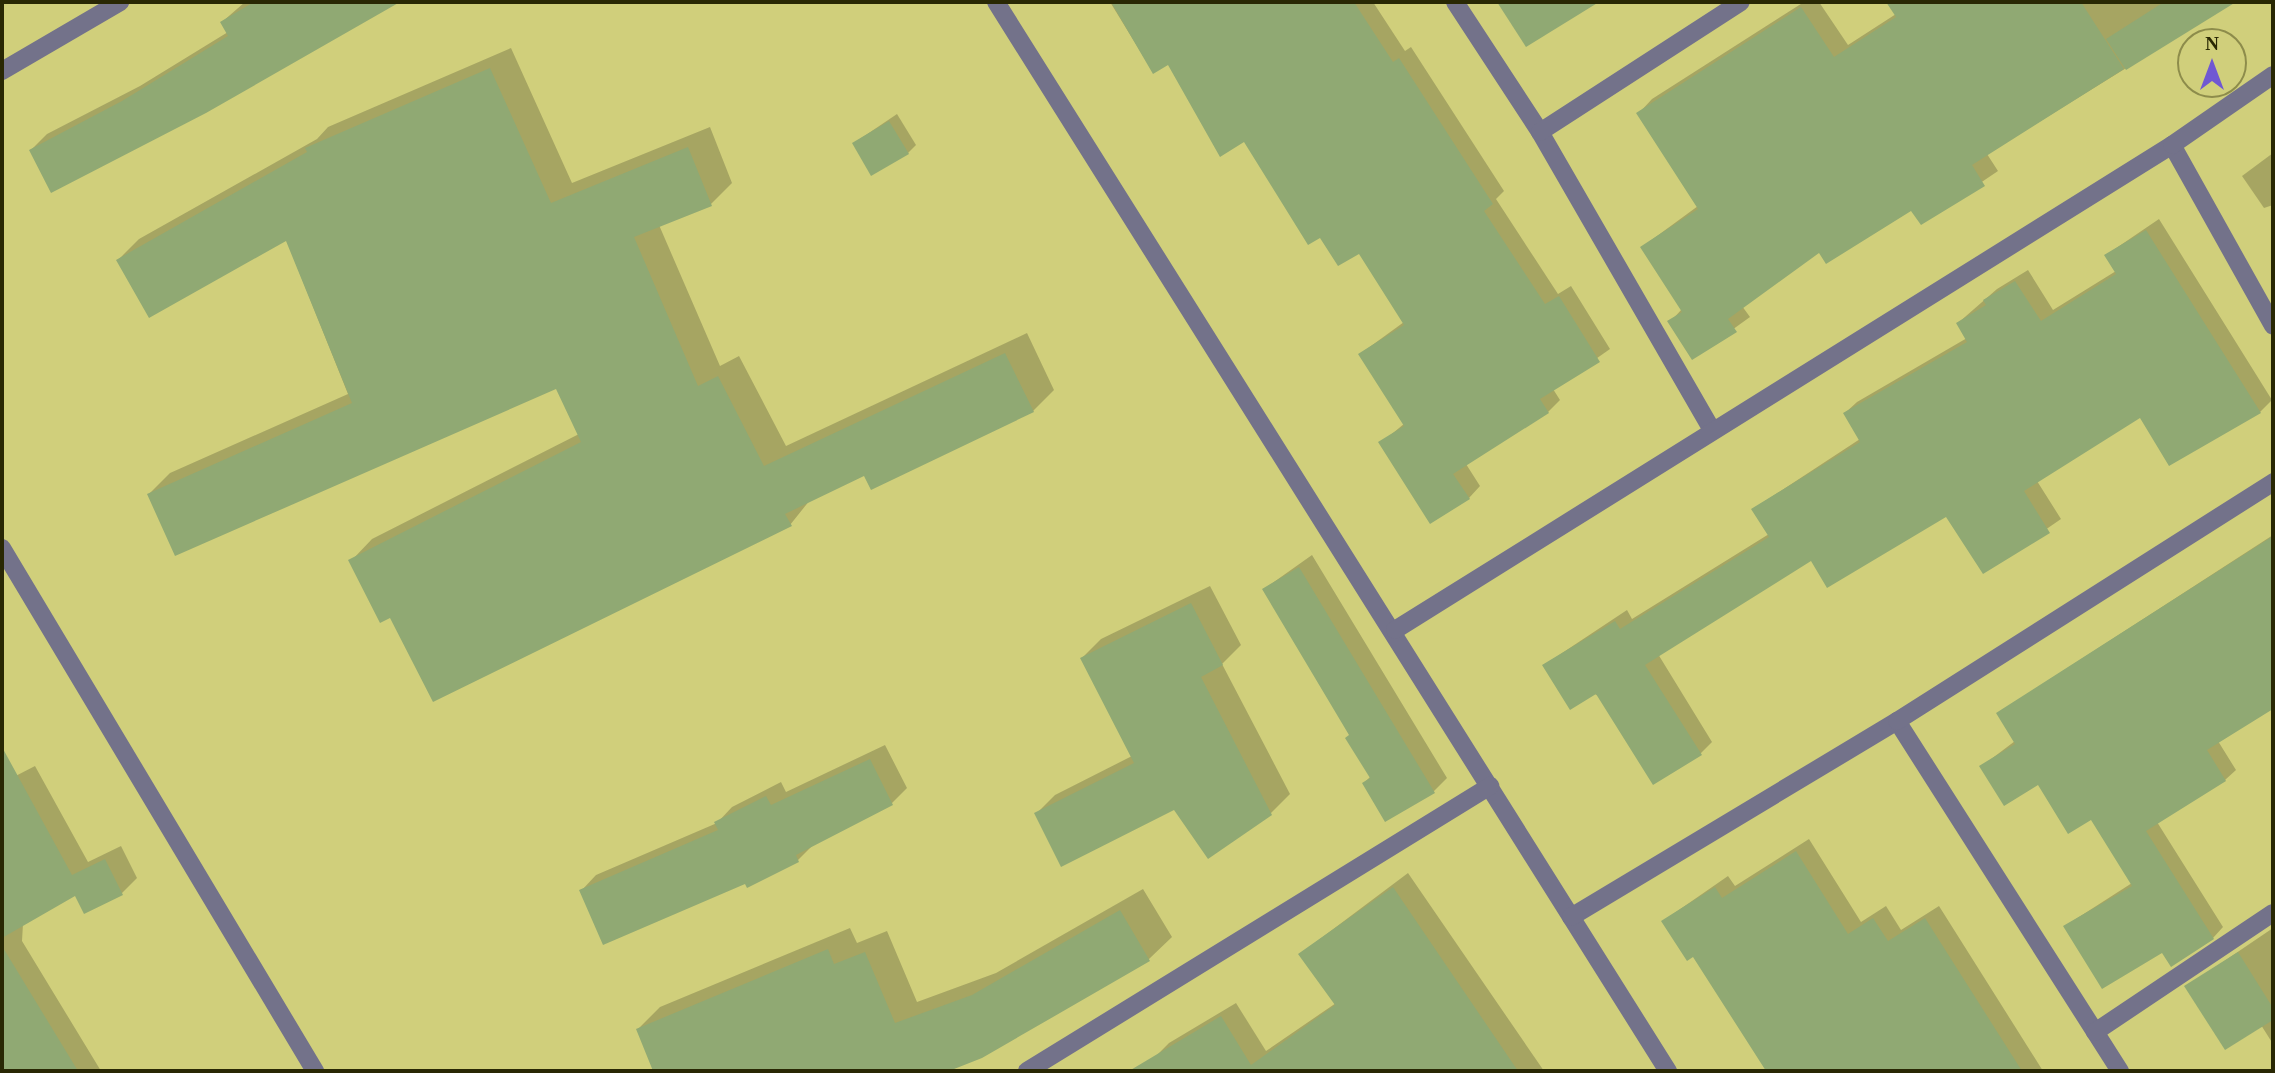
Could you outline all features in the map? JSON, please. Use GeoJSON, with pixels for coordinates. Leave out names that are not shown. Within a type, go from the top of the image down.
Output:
{"type":"FeatureCollection","features":[{"type":"Feature","properties":{"kind":"street"},"geometry":{"type":"LineString","coordinates":[[2,71],[120,2]]}},
{"type":"Feature","properties":{"kind":"street"},"geometry":{"type":"LineString","coordinates":[[996,2],[1395,630],[1668,1071]]}},
{"type":"Feature","properties":{"kind":"street"},"geometry":{"type":"LineString","coordinates":[[1455,2],[1539,132],[1712,430]]}},
{"type":"Feature","properties":{"kind":"street"},"geometry":{"type":"LineString","coordinates":[[1539,132],[1741,2]]}},
{"type":"Feature","properties":{"kind":"street"},"geometry":{"type":"LineString","coordinates":[[1395,630],[2172,145],[2273,75]]}},
{"type":"Feature","properties":{"kind":"street"},"geometry":{"type":"LineString","coordinates":[[2172,145],[2273,326]]}},
{"type":"Feature","properties":{"kind":"street"},"geometry":{"type":"LineString","coordinates":[[1571,917],[1897,721],[2273,482]]}},
{"type":"Feature","properties":{"kind":"street"},"geometry":{"type":"LineString","coordinates":[[2,548],[315,1071]]}},
{"type":"Feature","properties":{"kind":"street"},"geometry":{"type":"LineString","coordinates":[[1897,721],[2120,1071]]}},
{"type":"Feature","properties":{"kind":"street"},"geometry":{"type":"LineString","coordinates":[[1027,1071],[1490,786]]}},
{"type":"Feature","properties":{"kind":"street"},"geometry":{"type":"LineString","coordinates":[[2095,1032],[2273,913]]}},
{"type":"Feature","properties":{"kind":"building"},"geometry":{"type":"Polygon","coordinates":[[[254,2],[400,2],[206,113],[51,193],[29,150],[122,101],[228,36],[220,22],[254,2]]]}},
{"type":"Feature","properties":{"kind":"building"},"geometry":{"type":"Polygon","coordinates":[[[1111,2],[1354,2],[1393,62],[1399,58],[1493,204],[1484,211],[1545,304],[1559,296],[1600,362],[1540,399],[1549,413],[1453,474],[1470,499],[1430,524],[1378,442],[1404,426],[1358,354],[1404,325],[1359,254],[1338,266],[1320,238],[1308,245],[1244,142],[1220,157],[1168,65],[1153,74],[1111,2]]]}},
{"type":"Feature","properties":{"kind":"building"},"geometry":{"type":"Polygon","coordinates":[[[1497,2],[1599,2],[1526,47],[1497,2]]]}},
{"type":"Feature","properties":{"kind":"building"},"geometry":{"type":"Polygon","coordinates":[[[1886,2],[2081,2],[2124,69],[1972,165],[1985,186],[1921,225],[1911,211],[1826,264],[1819,253],[1728,319],[1737,332],[1692,360],[1667,321],[1682,312],[1640,247],[1698,209],[1636,113],[1801,7],[1834,57],[1896,17],[1886,2]]]}},
{"type":"Feature","properties":{"kind":"building"},"geometry":{"type":"Polygon","coordinates":[[[2164,2],[2236,2],[2194,28],[2177,28],[2177,38],[2126,70],[2106,39],[2164,2]]]}},
{"type":"Feature","properties":{"kind":"building"},"geometry":{"type":"Polygon","coordinates":[[[490,68],[551,203],[688,147],[712,206],[634,237],[698,386],[718,376],[764,466],[1005,353],[1034,412],[871,490],[864,476],[785,514],[792,526],[433,702],[390,618],[380,623],[348,560],[581,442],[556,389],[175,556],[147,494],[352,403],[286,241],[149,318],[116,260],[307,152],[305,148],[490,68]]]}},
{"type":"Feature","properties":{"kind":"building"},"geometry":{"type":"Polygon","coordinates":[[[889,121],[909,154],[871,176],[852,143],[889,121]]]}},
{"type":"Feature","properties":{"kind":"building"},"geometry":{"type":"Polygon","coordinates":[[[2146,230],[2261,413],[2169,466],[2140,418],[2024,491],[2050,533],[1983,574],[1946,517],[1827,588],[1811,561],[1645,665],[1702,755],[1653,785],[1596,694],[1570,710],[1542,665],[1615,621],[1620,629],[1769,537],[1751,509],[1860,442],[1843,413],[1967,342],[1956,323],[1986,305],[1983,300],[2015,281],[2041,321],[2116,274],[2104,255],[2146,230]]]}},
{"type":"Feature","properties":{"kind":"building"},"geometry":{"type":"Polygon","coordinates":[[[2273,536],[2273,709],[2207,750],[2226,781],[2146,831],[2214,939],[2171,967],[2162,953],[2102,989],[2063,926],[2132,886],[2091,820],[2068,834],[2038,785],[2004,806],[1979,766],[2015,744],[1996,713],[2273,536]]]}},
{"type":"Feature","properties":{"kind":"building"},"geometry":{"type":"Polygon","coordinates":[[[1299,567],[1435,793],[1385,822],[1362,783],[1370,778],[1345,738],[1349,735],[1262,589],[1299,567]]]}},
{"type":"Feature","properties":{"kind":"building"},"geometry":{"type":"Polygon","coordinates":[[[1191,603],[1223,665],[1201,677],[1272,815],[1208,859],[1174,810],[1061,867],[1034,813],[1134,763],[1080,658],[1191,603]]]}},
{"type":"Feature","properties":{"kind":"building"},"geometry":{"type":"Polygon","coordinates":[[[2,747],[72,875],[105,859],[123,895],[84,914],[75,896],[2,938],[2,747]]]}},
{"type":"Feature","properties":{"kind":"building"},"geometry":{"type":"Polygon","coordinates":[[[870,759],[893,805],[796,855],[799,862],[747,888],[745,884],[603,945],[579,890],[718,830],[714,822],[766,796],[771,805],[870,759]]]}},
{"type":"Feature","properties":{"kind":"building"},"geometry":{"type":"Polygon","coordinates":[[[1796,851],[1848,934],[1873,918],[1888,941],[1925,918],[2022,1071],[1766,1071],[1693,957],[1687,961],[1661,921],[1715,887],[1722,898],[1796,851]]]}},
{"type":"Feature","properties":{"kind":"building"},"geometry":{"type":"Polygon","coordinates":[[[1393,887],[1518,1071],[1129,1071],[1221,1016],[1251,1065],[1335,1005],[1298,954],[1393,887]]]}},
{"type":"Feature","properties":{"kind":"building"},"geometry":{"type":"Polygon","coordinates":[[[1120,910],[1150,961],[982,1058],[949,1071],[653,1071],[636,1029],[828,949],[834,964],[865,952],[895,1023],[972,995],[1120,910]]]}},
{"type":"Feature","properties":{"kind":"building"},"geometry":{"type":"Polygon","coordinates":[[[2,946],[78,1071],[2,1071],[2,946]]]}},
{"type":"Feature","properties":{"kind":"building"},"geometry":{"type":"Polygon","coordinates":[[[2238,952],[2273,1008],[2273,1020],[2225,1050],[2184,986],[2238,952]]]}}]}
